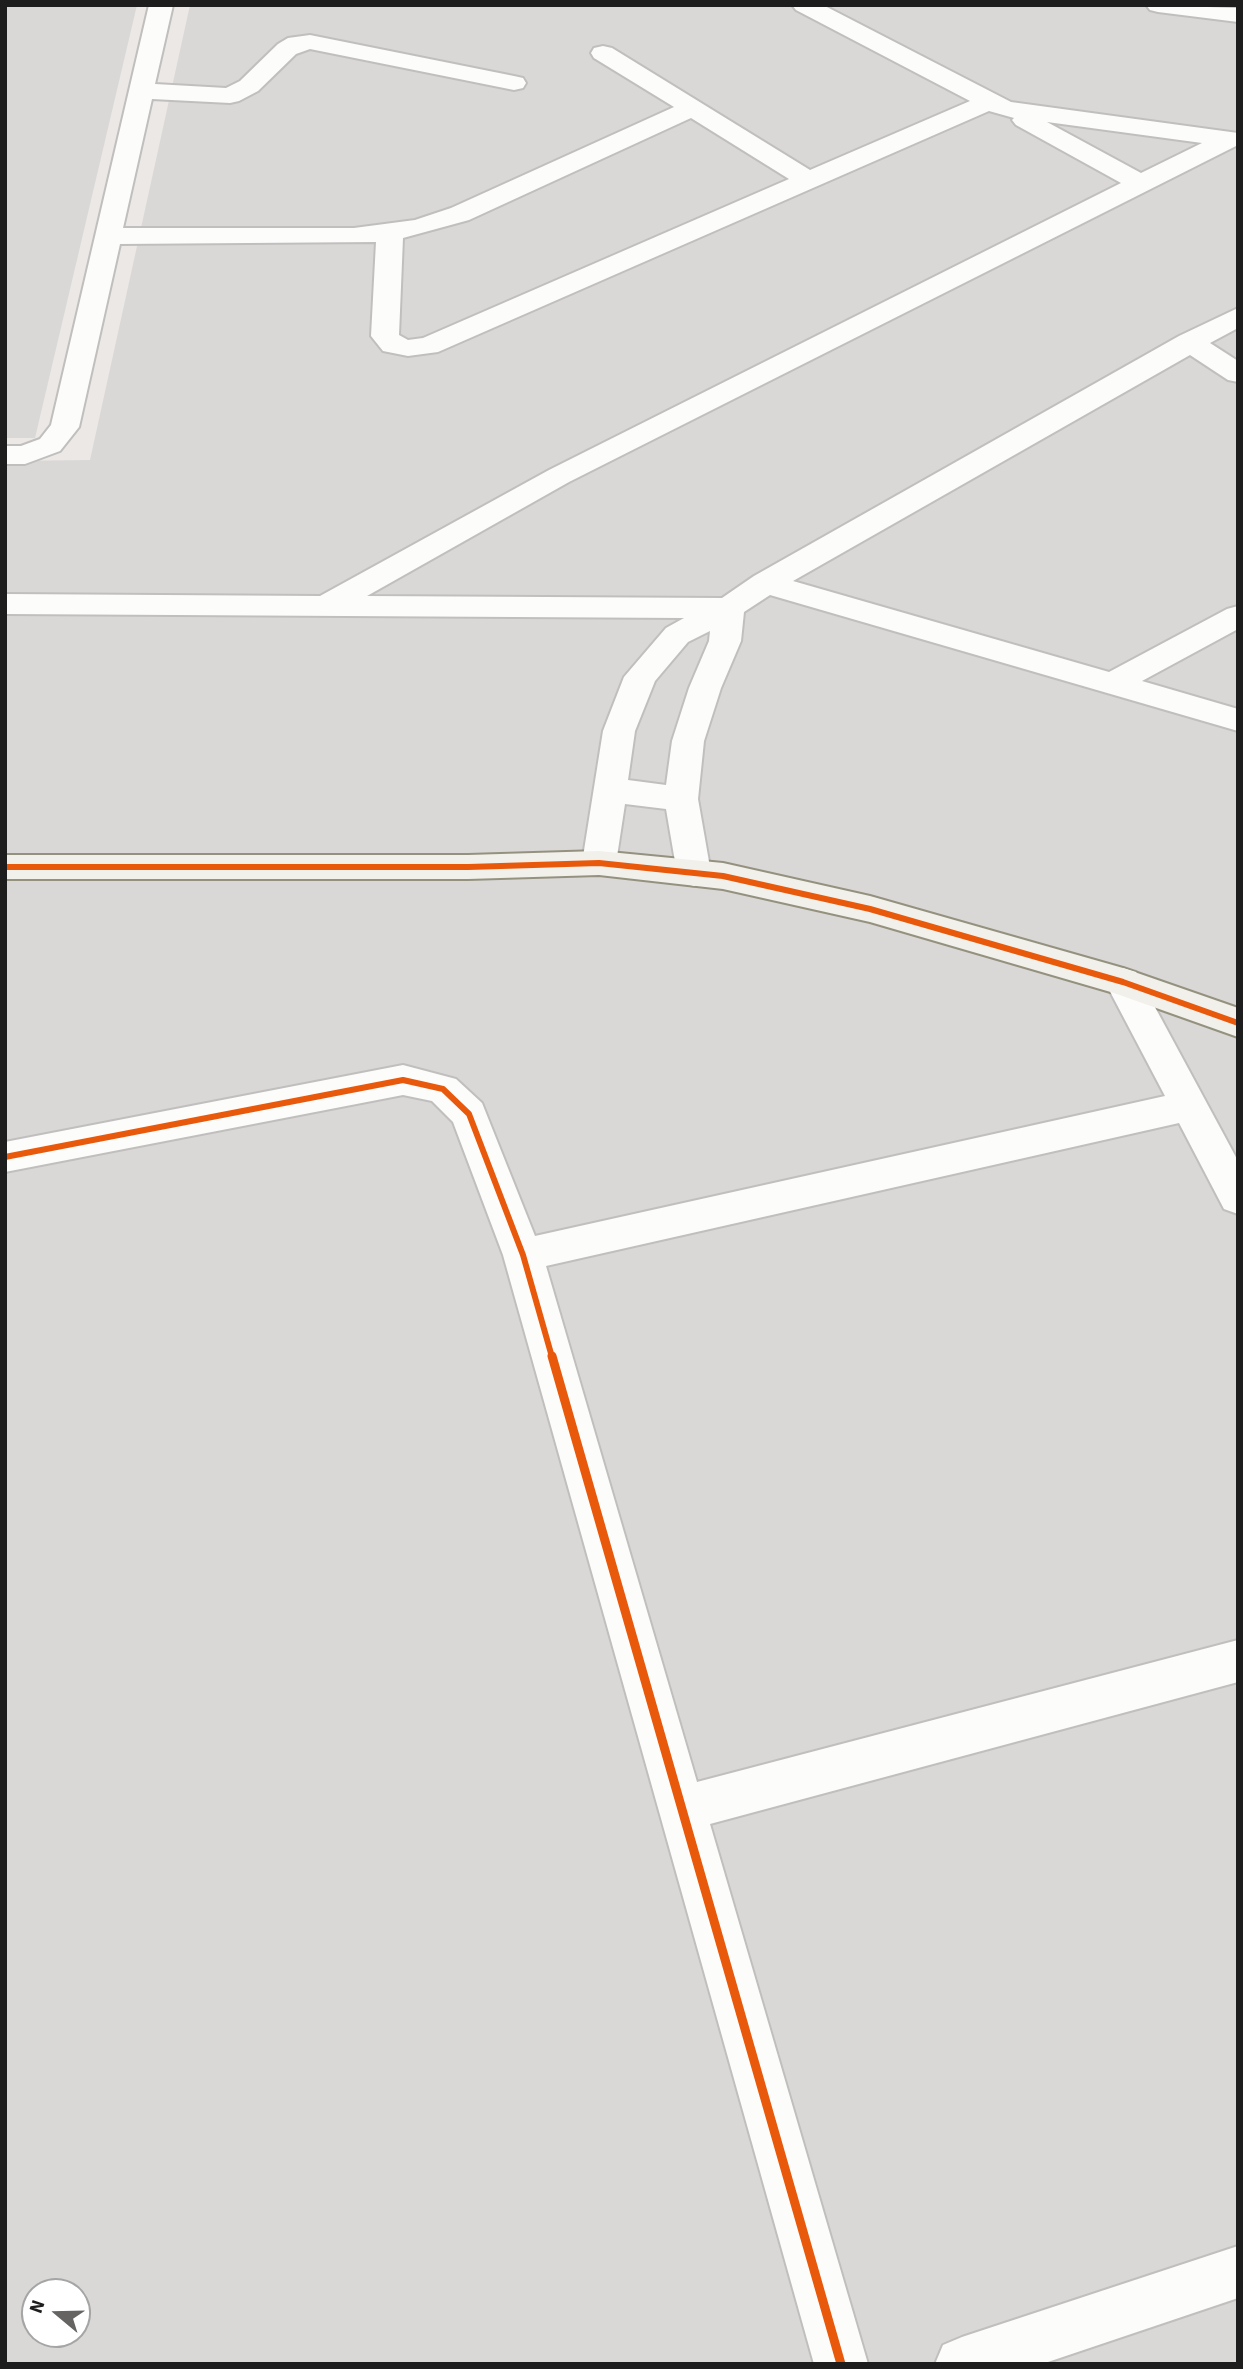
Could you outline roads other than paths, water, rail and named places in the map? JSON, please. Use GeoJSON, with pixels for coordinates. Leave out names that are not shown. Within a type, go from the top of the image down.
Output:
{"type":"FeatureCollection","features":[{"type":"Feature","properties":{"kind":"street"},"geometry":{"type":"LineString","coordinates":[[5,454],[24,455],[50,445],[65,427],[161,5]]}},
{"type":"Feature","properties":{"kind":"street"},"geometry":{"type":"LineString","coordinates":[[804,5],[998,105],[1140,183]]}},
{"type":"Feature","properties":{"kind":"street"},"geometry":{"type":"LineString","coordinates":[[1158,5],[1238,15]]}},
{"type":"Feature","properties":{"kind":"street"},"geometry":{"type":"LineString","coordinates":[[141,91],[230,96],[249,86],[287,49],[297,43],[310,41],[514,83]]}},
{"type":"Feature","properties":{"kind":"street"},"geometry":{"type":"LineString","coordinates":[[603,53],[809,180]]}},
{"type":"Feature","properties":{"kind":"street"},"geometry":{"type":"LineString","coordinates":[[390,233],[384,336],[393,345],[408,348],[428,346],[809,180],[998,105],[1234,139]]}},
{"type":"Feature","properties":{"kind":"street"},"geometry":{"type":"LineString","coordinates":[[108,236],[390,233],[460,214],[693,108]]}},
{"type":"Feature","properties":{"kind":"street"},"geometry":{"type":"LineString","coordinates":[[325,606],[559,476],[1140,183],[1234,139]]}},
{"type":"Feature","properties":{"kind":"street"},"geometry":{"type":"LineString","coordinates":[[599,863],[619,731],[640,677],[677,635],[729,608],[765,583],[1238,316]]}},
{"type":"Feature","properties":{"kind":"street"},"geometry":{"type":"LineString","coordinates":[[1189,342],[1238,374]]}},
{"type":"Feature","properties":{"kind":"street"},"geometry":{"type":"LineString","coordinates":[[765,583],[1238,720]]}},
{"type":"Feature","properties":{"kind":"street"},"geometry":{"type":"LineString","coordinates":[[5,604],[729,608]]}},
{"type":"Feature","properties":{"kind":"street"},"geometry":{"type":"LineString","coordinates":[[694,873],[681,799],[688,741],[705,688],[725,641],[729,608]]}},
{"type":"Feature","properties":{"kind":"street"},"geometry":{"type":"LineString","coordinates":[[1113,683],[1238,616]]}},
{"type":"Feature","properties":{"kind":"street"},"geometry":{"type":"LineString","coordinates":[[611,790],[681,799]]}},
{"type":"Feature","properties":{"kind":"street"},"geometry":{"type":"LineString","coordinates":[[5,867],[468,867],[599,863],[723,876],[870,909],[1123,982],[1238,1023]]}},
{"type":"Feature","properties":{"kind":"street"},"geometry":{"type":"LineString","coordinates":[[1123,982],[1238,1198]]}},
{"type":"Feature","properties":{"kind":"street"},"geometry":{"type":"LineString","coordinates":[[5,1157],[403,1080],[443,1089],[469,1114],[523,1255],[841,2364]]}},
{"type":"Feature","properties":{"kind":"street"},"geometry":{"type":"LineString","coordinates":[[523,1255],[1189,1106]]}},
{"type":"Feature","properties":{"kind":"street"},"geometry":{"type":"LineString","coordinates":[[682,1809],[1238,1661]]}},
{"type":"Feature","properties":{"kind":"street"},"geometry":{"type":"LineString","coordinates":[[962,2364],[1238,2272]]}}]}
